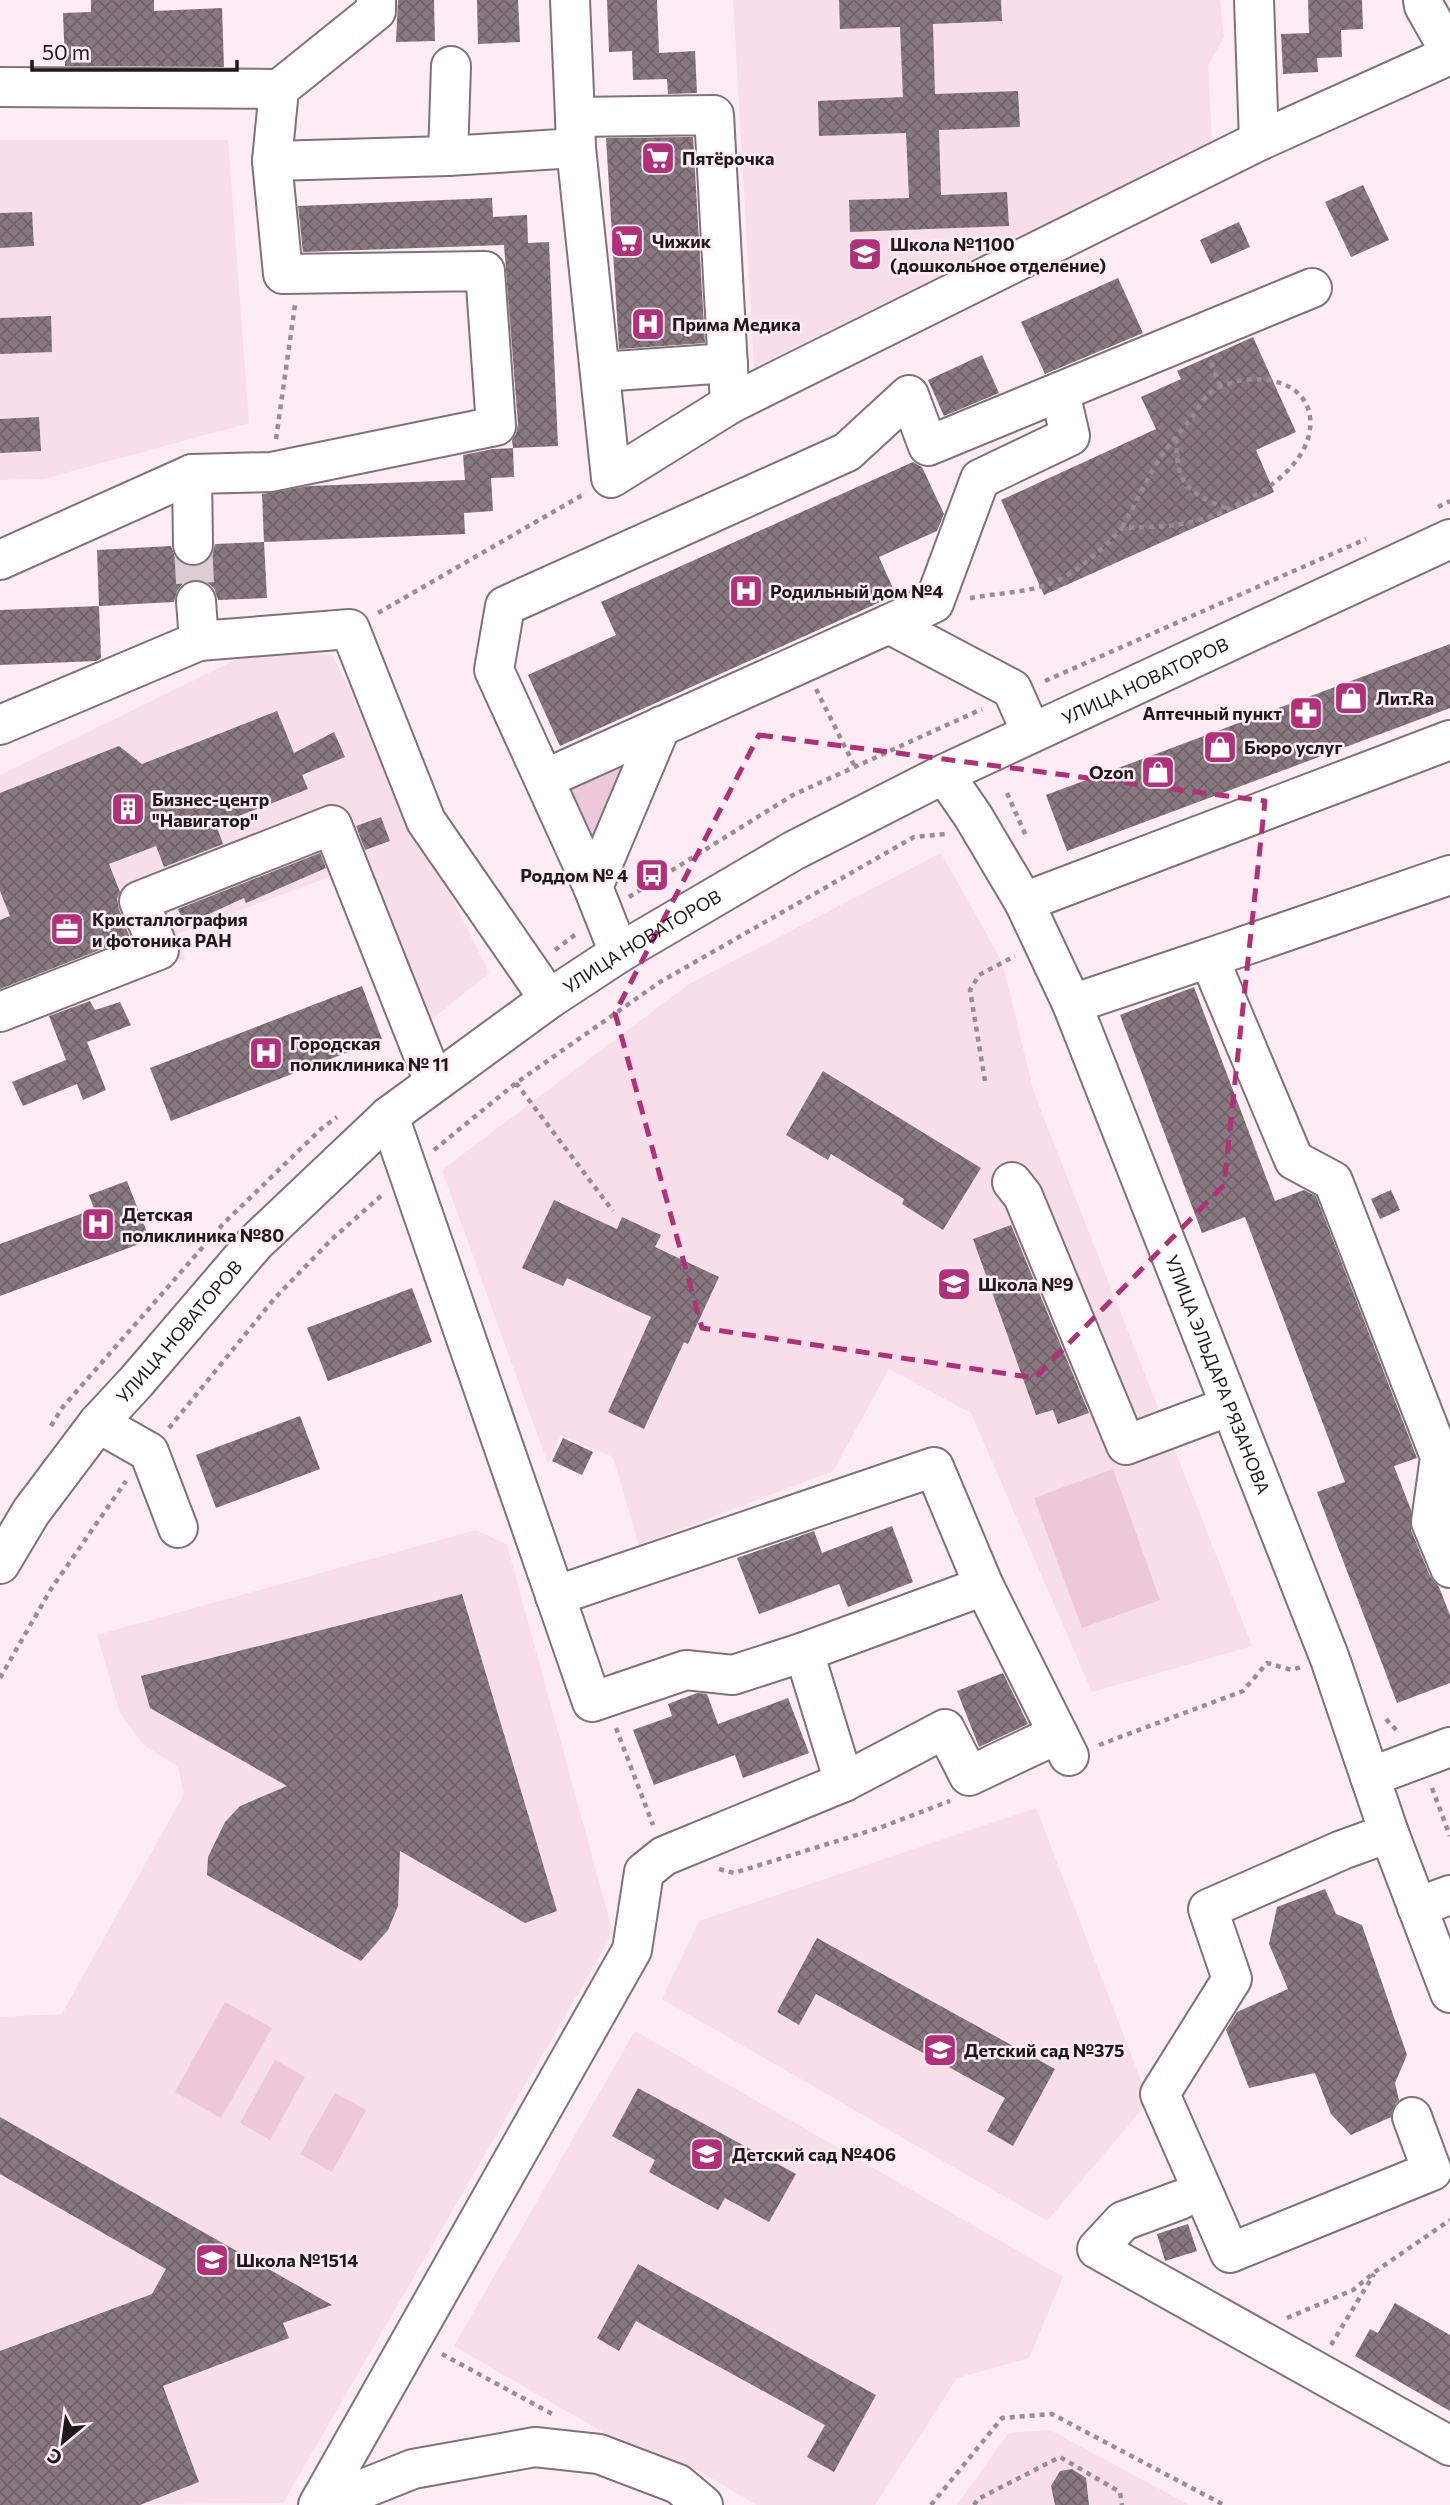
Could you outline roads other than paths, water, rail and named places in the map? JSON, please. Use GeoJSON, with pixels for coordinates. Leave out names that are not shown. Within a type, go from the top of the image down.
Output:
{"type":"FeatureCollection","features":[{"type":"Feature","properties":{"kind":"street"},"geometry":{"type":"LineString","coordinates":[[0,88],[279,89],[376,11],[376,0]]}},
{"type":"Feature","properties":{"kind":"street"},"geometry":{"type":"LineString","coordinates":[[570,0],[576,133],[611,478],[730,404],[1259,141],[1450,53],[1428,2]]}},
{"type":"Feature","properties":{"kind":"street"},"geometry":{"type":"LineString","coordinates":[[1254,0],[1259,141]]}},
{"type":"Feature","properties":{"kind":"street"},"geometry":{"type":"LineString","coordinates":[[448,156],[451,66]]}},
{"type":"Feature","properties":{"kind":"street"},"geometry":{"type":"LineString","coordinates":[[0,560],[192,474],[271,472],[496,426],[485,271],[283,274],[272,161],[279,89]]}},
{"type":"Feature","properties":{"kind":"street"},"geometry":{"type":"LineString","coordinates":[[272,161],[448,156],[576,133],[714,115],[730,404]]}},
{"type":"Feature","properties":{"kind":"street"},"geometry":{"type":"LineString","coordinates":[[619,953],[593,887],[494,670],[505,606],[847,452],[909,395],[928,446],[1312,288]]}},
{"type":"Feature","properties":{"kind":"street"},"geometry":{"type":"LineString","coordinates":[[600,372],[728,363]]}},
{"type":"Feature","properties":{"kind":"street"},"geometry":{"type":"LineString","coordinates":[[558,773],[934,603],[980,479],[1070,436],[1060,392]]}},
{"type":"Feature","properties":{"kind":"street"},"geometry":{"type":"LineString","coordinates":[[192,474],[193,545]]}},
{"type":"Feature","properties":{"kind":"street","name":"УЛИЦА НОВАТОРОВ"},"geometry":{"type":"LineString","coordinates":[[0,1564],[31,1512],[98,1423],[255,1243],[389,1116],[549,999],[619,953],[793,851],[1031,732],[1450,539]]}},
{"type":"Feature","properties":{"kind":"street"},"geometry":{"type":"LineString","coordinates":[[196,601],[199,641]]}},
{"type":"Feature","properties":{"kind":"street"},"geometry":{"type":"LineString","coordinates":[[889,624],[1012,689],[1031,732]]}},
{"type":"Feature","properties":{"kind":"street"},"geometry":{"type":"LineString","coordinates":[[0,725],[199,641],[351,629],[426,821],[549,999]]}},
{"type":"Feature","properties":{"kind":"street"},"geometry":{"type":"LineString","coordinates":[[593,887],[661,726]]}},
{"type":"Feature","properties":{"kind":"street"},"geometry":{"type":"LineString","coordinates":[[1024,902],[1450,740]]}},
{"type":"Feature","properties":{"kind":"street","name":"УЛИЦА ЭЛЬДАРА РЯЗАНОВА"},"geometry":{"type":"LineString","coordinates":[[944,774],[973,816],[1024,902],[1074,1007],[1330,1659],[1389,1833],[1434,1901],[1450,1993]]}},
{"type":"Feature","properties":{"kind":"street"},"geometry":{"type":"LineString","coordinates":[[0,1012],[159,950],[139,901],[332,825],[434,1082]]}},
{"type":"Feature","properties":{"kind":"street"},"geometry":{"type":"LineString","coordinates":[[1074,1007],[1450,875]]}},
{"type":"Feature","properties":{"kind":"street"},"geometry":{"type":"LineString","coordinates":[[1209,958],[1293,1160],[1333,1181],[1440,1457],[1431,1522],[1450,1568]]}},
{"type":"Feature","properties":{"kind":"street"},"geometry":{"type":"LineString","coordinates":[[389,1116],[592,1702],[686,1670],[733,1675],[984,1586]]}},
{"type":"Feature","properties":{"kind":"street"},"geometry":{"type":"LineString","coordinates":[[1012,1182],[1023,1196],[1126,1445],[1230,1406]]}},
{"type":"Feature","properties":{"kind":"street"},"geometry":{"type":"LineString","coordinates":[[98,1423],[149,1452],[178,1528]]}},
{"type":"Feature","properties":{"kind":"street"},"geometry":{"type":"LineString","coordinates":[[321,2505],[632,1950],[644,1872],[664,1856],[844,1782],[945,1729],[969,1776],[1063,1745],[984,1586],[934,1467],[555,1596]]}},
{"type":"Feature","properties":{"kind":"street"},"geometry":{"type":"LineString","coordinates":[[804,1652],[844,1782]]}},
{"type":"Feature","properties":{"kind":"street"},"geometry":{"type":"LineString","coordinates":[[1370,1777],[1450,1746]]}},
{"type":"Feature","properties":{"kind":"street"},"geometry":{"type":"LineString","coordinates":[[1389,1833],[1342,1850],[1208,1909],[1232,1979],[1160,2094],[1230,2253],[1432,2171],[1412,2117]]}},
{"type":"Feature","properties":{"kind":"street"},"geometry":{"type":"LineString","coordinates":[[1180,2200],[1123,2221],[1097,2249],[1450,2446]]}},
{"type":"Feature","properties":{"kind":"street"},"geometry":{"type":"LineString","coordinates":[[1137,2216],[1152,2244],[1149,2278]]}},
{"type":"Feature","properties":{"kind":"street"},"geometry":{"type":"LineString","coordinates":[[321,2505],[413,2469],[536,2447],[599,2454],[678,2484],[703,2505]]}},
{"type":"Feature","properties":{"kind":"tunnel"},"geometry":{"type":"LineString","coordinates":[[193,545],[196,601]]}},
{"type":"Feature","properties":{"kind":"place","name":"Пятёрочка"},"geometry":{"type":"Point","coordinates":[658,158]}},
{"type":"Feature","properties":{"kind":"place","name":"Чижик"},"geometry":{"type":"Point","coordinates":[627,241]}},
{"type":"Feature","properties":{"kind":"place","name":"Школа №1100 (дошкольное отделение)"},"geometry":{"type":"Point","coordinates":[865,254]}},
{"type":"Feature","properties":{"kind":"place","name":"Прима Медика"},"geometry":{"type":"Point","coordinates":[648,324]}},
{"type":"Feature","properties":{"kind":"place","name":"Родильный дом №4"},"geometry":{"type":"Point","coordinates":[746,591]}},
{"type":"Feature","properties":{"kind":"place","name":"Лит.Ra"},"geometry":{"type":"Point","coordinates":[1351,698]}},
{"type":"Feature","properties":{"kind":"place","name":"Аптечный пункт"},"geometry":{"type":"Point","coordinates":[1306,713]}},
{"type":"Feature","properties":{"kind":"place","name":"Бюро услуг"},"geometry":{"type":"Point","coordinates":[1220,747]}},
{"type":"Feature","properties":{"kind":"place","name":"Ozon"},"geometry":{"type":"Point","coordinates":[1158,772]}},
{"type":"Feature","properties":{"kind":"place","name":"Бизнеc-центр \"Навигатор\""},"geometry":{"type":"Point","coordinates":[128,809]}},
{"type":"Feature","properties":{"kind":"place","name":"Роддом № 4"},"geometry":{"type":"Point","coordinates":[652,875]}},
{"type":"Feature","properties":{"kind":"place","name":"Кристаллография и фотоника РАН"},"geometry":{"type":"Point","coordinates":[67,929]}},
{"type":"Feature","properties":{"kind":"place","name":"Городская поликлиника № 11"},"geometry":{"type":"Point","coordinates":[266,1053]}},
{"type":"Feature","properties":{"kind":"place","name":"Детская поликлиника №80"},"geometry":{"type":"Point","coordinates":[98,1224]}},
{"type":"Feature","properties":{"kind":"place","name":"Школа №9"},"geometry":{"type":"Point","coordinates":[954,1284]}},
{"type":"Feature","properties":{"kind":"place","name":"Детский сад №375"},"geometry":{"type":"Point","coordinates":[940,2050]}},
{"type":"Feature","properties":{"kind":"place","name":"Детский сад №406"},"geometry":{"type":"Point","coordinates":[707,2154]}},
{"type":"Feature","properties":{"kind":"place","name":"Школа №1514"},"geometry":{"type":"Point","coordinates":[212,2260]}}]}
